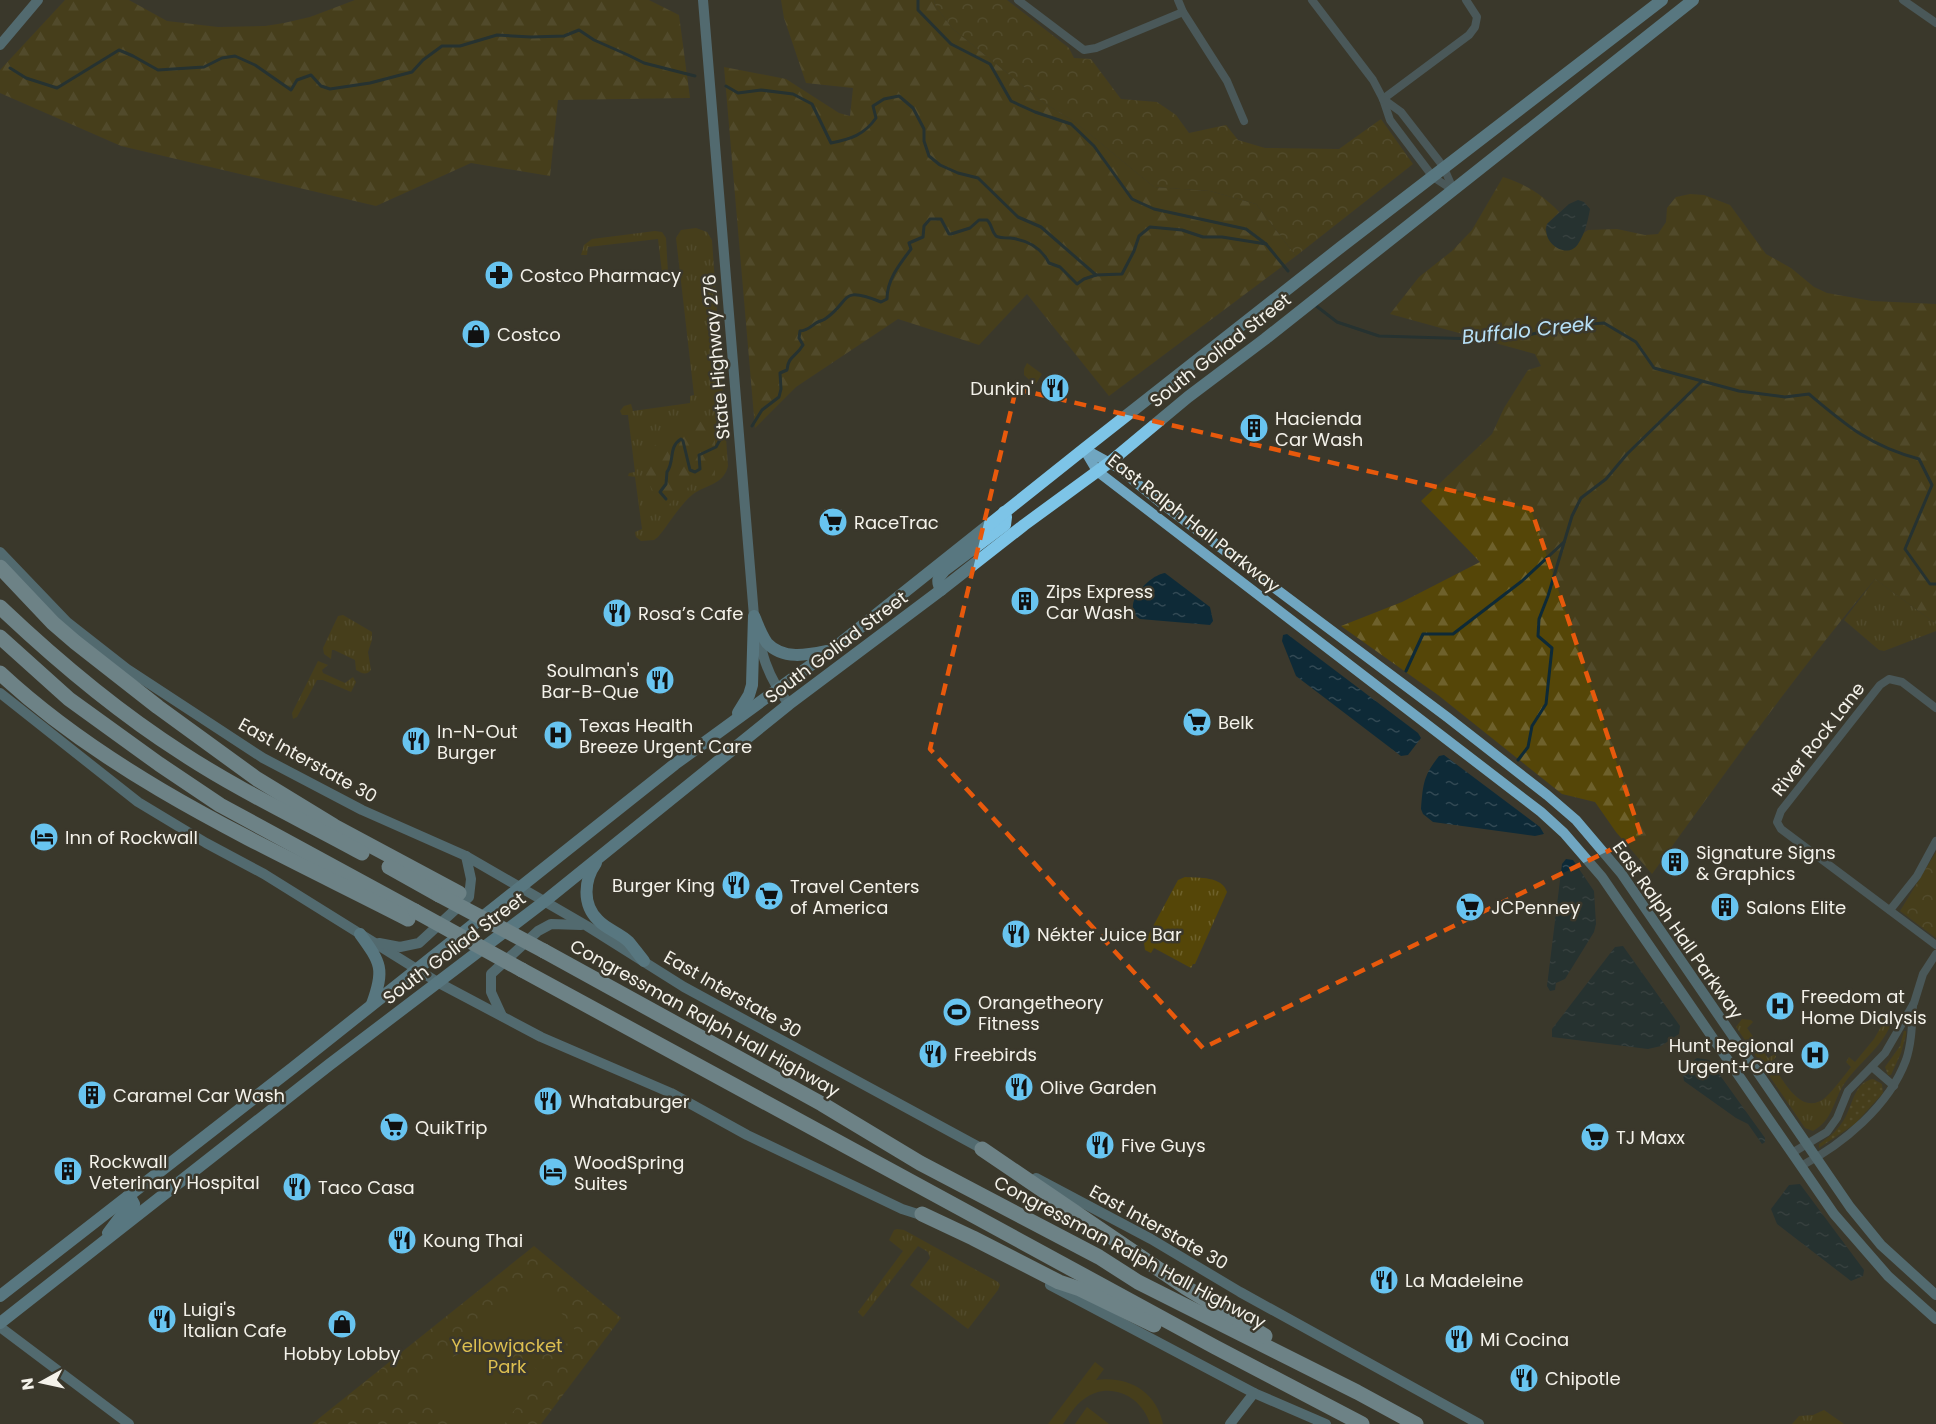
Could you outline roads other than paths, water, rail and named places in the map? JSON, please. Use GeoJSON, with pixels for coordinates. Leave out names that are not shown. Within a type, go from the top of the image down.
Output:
{"type":"FeatureCollection","features":[{"type":"Feature","properties":{"kind":"highway"},"geometry":{"type":"LineString","coordinates":[[0,567],[39,609],[75,642],[228,760],[334,826],[459,893],[465,909]]}},
{"type":"Feature","properties":{"kind":"highway","name":"Congressman Ralph Hall Highway"},"geometry":{"type":"LineString","coordinates":[[0,608],[83,682],[148,730],[230,783],[544,951],[822,1104],[920,1163],[1099,1257],[1138,1282],[1416,1424]]}},
{"type":"Feature","properties":{"kind":"highway"},"geometry":{"type":"LineString","coordinates":[[0,637],[69,699],[220,805],[518,974],[536,978],[1215,1347],[1362,1424]]}},
{"type":"Feature","properties":{"kind":"highway"},"geometry":{"type":"LineString","coordinates":[[0,673],[61,724],[103,755],[205,814],[411,915]]}},
{"type":"Feature","properties":{"kind":"highway"},"geometry":{"type":"LineString","coordinates":[[982,1149],[1185,1287],[1357,1392]]}},
{"type":"Feature","properties":{"kind":"highway"},"geometry":{"type":"LineString","coordinates":[[922,1214],[1059,1282],[1080,1289],[1172,1334],[1215,1347]]}},
{"type":"Feature","properties":{"kind":"main road"},"geometry":{"type":"LineString","coordinates":[[0,45],[38,0]]}},
{"type":"Feature","properties":{"kind":"main road","name":"State Highway 276"},"geometry":{"type":"LineString","coordinates":[[703,0],[754,616],[763,657],[777,689],[789,704]]}},
{"type":"Feature","properties":{"kind":"main road","name":"South Goliad Street"},"geometry":{"type":"LineString","coordinates":[[0,1296],[675,764],[833,649],[1084,449],[1662,0]]}},
{"type":"Feature","properties":{"kind":"main road","name":"South Goliad Street"},"geometry":{"type":"LineString","coordinates":[[0,1325],[329,1065],[545,902],[789,704],[1110,462],[1188,397],[1265,339],[1693,0]]}},
{"type":"Feature","properties":{"kind":"main road","name":"East Ralph Hall Parkway"},"geometry":{"type":"LineString","coordinates":[[1084,449],[1110,462],[1447,717],[1576,820],[1621,873],[1850,1207],[1881,1245],[1936,1295]]}},
{"type":"Feature","properties":{"kind":"main road","name":"East Ralph Hall Parkway"},"geometry":{"type":"LineString","coordinates":[[1084,449],[1097,471],[1541,812],[1564,833],[1602,877],[1834,1214],[1888,1276],[1936,1319]]}},
{"type":"Feature","properties":{"kind":"main road"},"geometry":{"type":"LineString","coordinates":[[941,590],[937,582],[938,578],[945,570],[1005,525],[1004,512]]}},
{"type":"Feature","properties":{"kind":"main road","name":"East Interstate 30"},"geometry":{"type":"LineString","coordinates":[[0,552],[67,622],[146,683],[263,758],[362,810],[465,856],[587,926],[684,987],[1151,1239],[1240,1292],[1479,1424]]}},
{"type":"Feature","properties":{"kind":"main road"},"geometry":{"type":"LineString","coordinates":[[1229,572],[1238,560]]}},
{"type":"Feature","properties":{"kind":"main road"},"geometry":{"type":"LineString","coordinates":[[1281,611],[1290,599]]}},
{"type":"Feature","properties":{"kind":"main road"},"geometry":{"type":"LineString","coordinates":[[754,616],[767,643],[778,651],[803,655],[833,649]]}},
{"type":"Feature","properties":{"kind":"main road"},"geometry":{"type":"LineString","coordinates":[[733,721],[749,695],[752,685],[754,616]]}},
{"type":"Feature","properties":{"kind":"main road"},"geometry":{"type":"LineString","coordinates":[[0,693],[138,802],[206,843],[264,874],[439,983],[541,1037],[671,1093],[747,1135],[902,1209],[922,1214],[1022,1271],[1088,1303],[1254,1393],[1326,1424]]}},
{"type":"Feature","properties":{"kind":"main road"},"geometry":{"type":"LineString","coordinates":[[1436,732],[1447,717]]}},
{"type":"Feature","properties":{"kind":"main road"},"geometry":{"type":"LineString","coordinates":[[1564,833],[1576,820]]}},
{"type":"Feature","properties":{"kind":"main road"},"geometry":{"type":"LineString","coordinates":[[372,941],[400,947],[419,943],[469,897],[471,879],[465,856]]}},
{"type":"Feature","properties":{"kind":"main road"},"geometry":{"type":"LineString","coordinates":[[598,858],[586,884],[586,896],[591,910],[598,920],[628,941],[644,961]]}},
{"type":"Feature","properties":{"kind":"main road"},"geometry":{"type":"LineString","coordinates":[[503,1017],[491,992],[491,974],[538,931],[551,924],[587,926]]}},
{"type":"Feature","properties":{"kind":"main road"},"geometry":{"type":"LineString","coordinates":[[360,934],[378,961],[381,973],[380,984],[372,1004]]}},
{"type":"Feature","properties":{"kind":"main road"},"geometry":{"type":"LineString","coordinates":[[203,1137],[217,1154]]}},
{"type":"Feature","properties":{"kind":"main road"},"geometry":{"type":"LineString","coordinates":[[98,1246],[123,1213],[134,1204],[129,1195]]}},
{"type":"Feature","properties":{"kind":"main road"},"geometry":{"type":"LineString","coordinates":[[0,1325],[129,1424]]}},
{"type":"Feature","properties":{"kind":"main road"},"geometry":{"type":"LineString","coordinates":[[1230,1424],[1254,1393]]}},
{"type":"Feature","properties":{"kind":"street"},"geometry":{"type":"LineString","coordinates":[[1018,0],[1084,50],[1096,48],[1182,12]]}},
{"type":"Feature","properties":{"kind":"street"},"geometry":{"type":"LineString","coordinates":[[1178,0],[1182,12],[1227,81],[1244,121]]}},
{"type":"Feature","properties":{"kind":"street"},"geometry":{"type":"LineString","coordinates":[[1312,0],[1373,80],[1390,120],[1433,177],[1453,190]]}},
{"type":"Feature","properties":{"kind":"street"},"geometry":{"type":"LineString","coordinates":[[1383,99],[1469,35],[1475,27],[1477,17],[1466,0]]}},
{"type":"Feature","properties":{"kind":"street"},"geometry":{"type":"LineString","coordinates":[[1903,0],[1936,23]]}},
{"type":"Feature","properties":{"kind":"street"},"geometry":{"type":"LineString","coordinates":[[1383,99],[1401,112],[1444,168],[1453,190]]}},
{"type":"Feature","properties":{"kind":"street","name":"River Rock Lane"},"geometry":{"type":"LineString","coordinates":[[1890,910],[1781,830],[1777,822],[1780,811],[1880,685],[1889,679],[1902,682],[1936,708]]}},
{"type":"Feature","properties":{"kind":"street"},"geometry":{"type":"LineString","coordinates":[[1936,841],[1917,876],[1890,910],[1936,945]]}},
{"type":"Feature","properties":{"kind":"street"},"geometry":{"type":"LineString","coordinates":[[1792,1153],[1827,1132],[1837,1118],[1848,1091],[1857,1079],[1885,1053],[1914,1003],[1923,974],[1936,954]]}},
{"type":"Feature","properties":{"kind":"street"},"geometry":{"type":"LineString","coordinates":[[1801,1166],[1816,1158],[1858,1125],[1894,1086],[1907,1058],[1912,1033],[1914,1003]]}},
{"type":"Feature","properties":{"kind":"street"},"geometry":{"type":"LineString","coordinates":[[1872,1067],[1894,1086]]}},
{"type":"Feature","properties":{"kind":"water"},"geometry":{"type":"Polygon","coordinates":[[[1578,200],[1584,202],[1590,209],[1586,227],[1574,249],[1562,250],[1548,238],[1547,224],[1569,204],[1578,200]]]}},
{"type":"Feature","properties":{"kind":"water"},"geometry":{"type":"Polygon","coordinates":[[[1165,573],[1210,607],[1213,621],[1210,625],[1140,619],[1134,613],[1134,599],[1139,592],[1151,579],[1165,573]]]}},
{"type":"Feature","properties":{"kind":"water"},"geometry":{"type":"Polygon","coordinates":[[[1287,634],[1418,733],[1421,738],[1408,755],[1401,756],[1296,676],[1282,641],[1283,635],[1287,634]]]}},
{"type":"Feature","properties":{"kind":"water"},"geometry":{"type":"Polygon","coordinates":[[[1444,755],[1540,827],[1544,834],[1535,836],[1433,822],[1423,814],[1421,809],[1423,787],[1434,763],[1439,756],[1444,755]]]}},
{"type":"Feature","properties":{"kind":"water"},"geometry":{"type":"Polygon","coordinates":[[[1566,859],[1573,860],[1594,891],[1596,924],[1594,932],[1565,979],[1556,983],[1555,990],[1550,991],[1547,986],[1562,864],[1566,859]]]}},
{"type":"Feature","properties":{"kind":"water"},"geometry":{"type":"Polygon","coordinates":[[[1623,946],[1680,1026],[1679,1034],[1661,1046],[1648,1049],[1552,1037],[1552,1029],[1615,947],[1623,946]]]}},
{"type":"Feature","properties":{"kind":"water"},"geometry":{"type":"Polygon","coordinates":[[[1697,1058],[1709,1060],[1765,1138],[1765,1142],[1762,1144],[1748,1124],[1684,1081],[1682,1069],[1697,1058]]]}},
{"type":"Feature","properties":{"kind":"water"},"geometry":{"type":"Polygon","coordinates":[[[1800,1184],[1864,1270],[1863,1276],[1851,1281],[1777,1224],[1771,1209],[1789,1185],[1800,1184]]]}},
{"type":"Feature","properties":{"kind":"waterway","name":"Buffalo Creek"},"geometry":{"type":"LineString","coordinates":[[918,0],[918,10],[951,44],[990,64],[1011,101],[1071,124],[1094,146],[1132,199],[1154,209],[1246,229],[1266,244],[1288,271]]}},
{"type":"Feature","properties":{"kind":"waterway"},"geometry":{"type":"LineString","coordinates":[[10,68],[26,78],[57,88],[119,50],[158,70],[204,67],[222,58],[235,56],[255,65],[291,90],[297,80],[311,75],[321,86],[330,89],[370,83],[412,72],[423,60],[442,46],[460,46],[497,35],[564,36],[579,30],[594,40],[644,63],[695,76]]}},
{"type":"Feature","properties":{"kind":"waterway"},"geometry":{"type":"LineString","coordinates":[[726,86],[738,93],[761,90],[793,94],[812,104],[831,143],[851,138],[862,132],[876,118],[873,106],[884,99],[899,96],[913,108],[924,129],[924,141],[929,156],[940,165],[978,178],[1018,217],[1041,227],[1096,275],[1122,274],[1139,236],[1150,227],[1182,230],[1203,237],[1222,237],[1266,244]]}},
{"type":"Feature","properties":{"kind":"waterway"},"geometry":{"type":"LineString","coordinates":[[752,426],[762,410],[779,397],[780,373],[787,370],[791,359],[803,345],[799,338],[800,331],[807,330],[825,319],[847,297],[852,295],[881,302],[887,299],[891,279],[911,249],[909,243],[923,237],[924,226],[930,219],[941,219],[949,234],[970,228],[979,220],[987,220],[996,236],[1017,239],[1033,245],[1049,263],[1060,267],[1077,284],[1096,275]]}},
{"type":"Feature","properties":{"kind":"waterway","name":"Buffalo Creek"},"geometry":{"type":"LineString","coordinates":[[1315,305],[1337,322],[1379,336],[1477,339],[1524,336],[1566,326],[1604,323],[1636,342],[1654,368],[1739,391],[1785,397],[1809,394],[1860,434],[1886,448],[1919,459],[1932,485],[1905,549],[1930,584],[1936,584]]}},
{"type":"Feature","properties":{"kind":"waterway"},"geometry":{"type":"LineString","coordinates":[[1518,760],[1528,747],[1532,726],[1546,704],[1552,648],[1538,636],[1539,619],[1572,516],[1581,498],[1606,479],[1627,454],[1701,382]]}},
{"type":"Feature","properties":{"kind":"waterway"},"geometry":{"type":"LineString","coordinates":[[666,499],[660,492],[666,484],[667,472],[677,442],[681,439],[683,441],[690,470],[695,472],[700,469],[699,455],[716,447],[722,436]]}},
{"type":"Feature","properties":{"kind":"waterway"},"geometry":{"type":"LineString","coordinates":[[1406,671],[1423,634],[1453,634],[1522,581],[1564,542]]}},
{"type":"Feature","properties":{"kind":"place","name":"Costco Pharmacy"},"geometry":{"type":"Point","coordinates":[499,275]}},
{"type":"Feature","properties":{"kind":"place","name":"Costco"},"geometry":{"type":"Point","coordinates":[476,334]}},
{"type":"Feature","properties":{"kind":"place","name":"Dunkin'"},"geometry":{"type":"Point","coordinates":[1055,388]}},
{"type":"Feature","properties":{"kind":"place","name":"Hacienda Car Wash"},"geometry":{"type":"Point","coordinates":[1254,428]}},
{"type":"Feature","properties":{"kind":"place","name":"RaceTrac"},"geometry":{"type":"Point","coordinates":[833,522]}},
{"type":"Feature","properties":{"kind":"place","name":"Zips Express Car Wash"},"geometry":{"type":"Point","coordinates":[1025,601]}},
{"type":"Feature","properties":{"kind":"place","name":"Rosa’s Cafe"},"geometry":{"type":"Point","coordinates":[617,613]}},
{"type":"Feature","properties":{"kind":"place","name":"Soulman's Bar-B-Que"},"geometry":{"type":"Point","coordinates":[660,680]}},
{"type":"Feature","properties":{"kind":"place","name":"Belk"},"geometry":{"type":"Point","coordinates":[1197,722]}},
{"type":"Feature","properties":{"kind":"place","name":"Texas Health Breeze Urgent Care"},"geometry":{"type":"Point","coordinates":[558,735]}},
{"type":"Feature","properties":{"kind":"place","name":"In-N-Out Burger"},"geometry":{"type":"Point","coordinates":[416,741]}},
{"type":"Feature","properties":{"kind":"place","name":"Inn of Rockwall"},"geometry":{"type":"Point","coordinates":[44,837]}},
{"type":"Feature","properties":{"kind":"place","name":"Signature Signs & Graphics"},"geometry":{"type":"Point","coordinates":[1675,862]}},
{"type":"Feature","properties":{"kind":"place","name":"Burger King"},"geometry":{"type":"Point","coordinates":[736,885]}},
{"type":"Feature","properties":{"kind":"place","name":"Travel Centers of America"},"geometry":{"type":"Point","coordinates":[769,896]}},
{"type":"Feature","properties":{"kind":"place","name":"JCPenney"},"geometry":{"type":"Point","coordinates":[1470,907]}},
{"type":"Feature","properties":{"kind":"place","name":"Salons Elite"},"geometry":{"type":"Point","coordinates":[1725,907]}},
{"type":"Feature","properties":{"kind":"place","name":"Nékter Juice Bar"},"geometry":{"type":"Point","coordinates":[1016,934]}},
{"type":"Feature","properties":{"kind":"place","name":"Freedom at Home Dialysis"},"geometry":{"type":"Point","coordinates":[1780,1006]}},
{"type":"Feature","properties":{"kind":"place","name":"Orangetheory Fitness"},"geometry":{"type":"Point","coordinates":[957,1012]}},
{"type":"Feature","properties":{"kind":"place","name":"Freebirds"},"geometry":{"type":"Point","coordinates":[933,1054]}},
{"type":"Feature","properties":{"kind":"place","name":"Hunt Regional Urgent+Care"},"geometry":{"type":"Point","coordinates":[1815,1055]}},
{"type":"Feature","properties":{"kind":"place","name":"Olive Garden"},"geometry":{"type":"Point","coordinates":[1019,1087]}},
{"type":"Feature","properties":{"kind":"place","name":"Caramel Car Wash"},"geometry":{"type":"Point","coordinates":[92,1095]}},
{"type":"Feature","properties":{"kind":"place","name":"Whataburger"},"geometry":{"type":"Point","coordinates":[548,1101]}},
{"type":"Feature","properties":{"kind":"place","name":"QuikTrip"},"geometry":{"type":"Point","coordinates":[394,1127]}},
{"type":"Feature","properties":{"kind":"place","name":"TJ Maxx"},"geometry":{"type":"Point","coordinates":[1595,1137]}},
{"type":"Feature","properties":{"kind":"place","name":"Five Guys"},"geometry":{"type":"Point","coordinates":[1100,1145]}},
{"type":"Feature","properties":{"kind":"place","name":"Rockwall Veterinary Hospital"},"geometry":{"type":"Point","coordinates":[68,1171]}},
{"type":"Feature","properties":{"kind":"place","name":"WoodSpring Suites"},"geometry":{"type":"Point","coordinates":[553,1172]}},
{"type":"Feature","properties":{"kind":"place","name":"Taco Casa"},"geometry":{"type":"Point","coordinates":[297,1187]}},
{"type":"Feature","properties":{"kind":"place","name":"Koung Thai"},"geometry":{"type":"Point","coordinates":[402,1240]}},
{"type":"Feature","properties":{"kind":"place","name":"La Madeleine"},"geometry":{"type":"Point","coordinates":[1384,1280]}},
{"type":"Feature","properties":{"kind":"place","name":"Luigi's Italian Cafe"},"geometry":{"type":"Point","coordinates":[162,1319]}},
{"type":"Feature","properties":{"kind":"place","name":"Hobby Lobby"},"geometry":{"type":"Point","coordinates":[342,1324]}},
{"type":"Feature","properties":{"kind":"place","name":"Mi Cocina"},"geometry":{"type":"Point","coordinates":[1459,1339]}},
{"type":"Feature","properties":{"kind":"place","name":"Chipotle"},"geometry":{"type":"Point","coordinates":[1524,1378]}},
{"type":"Feature","properties":{"kind":"park label","name":"Yellowjacket Park"},"geometry":{"type":"Point","coordinates":[507,1355]}}]}
